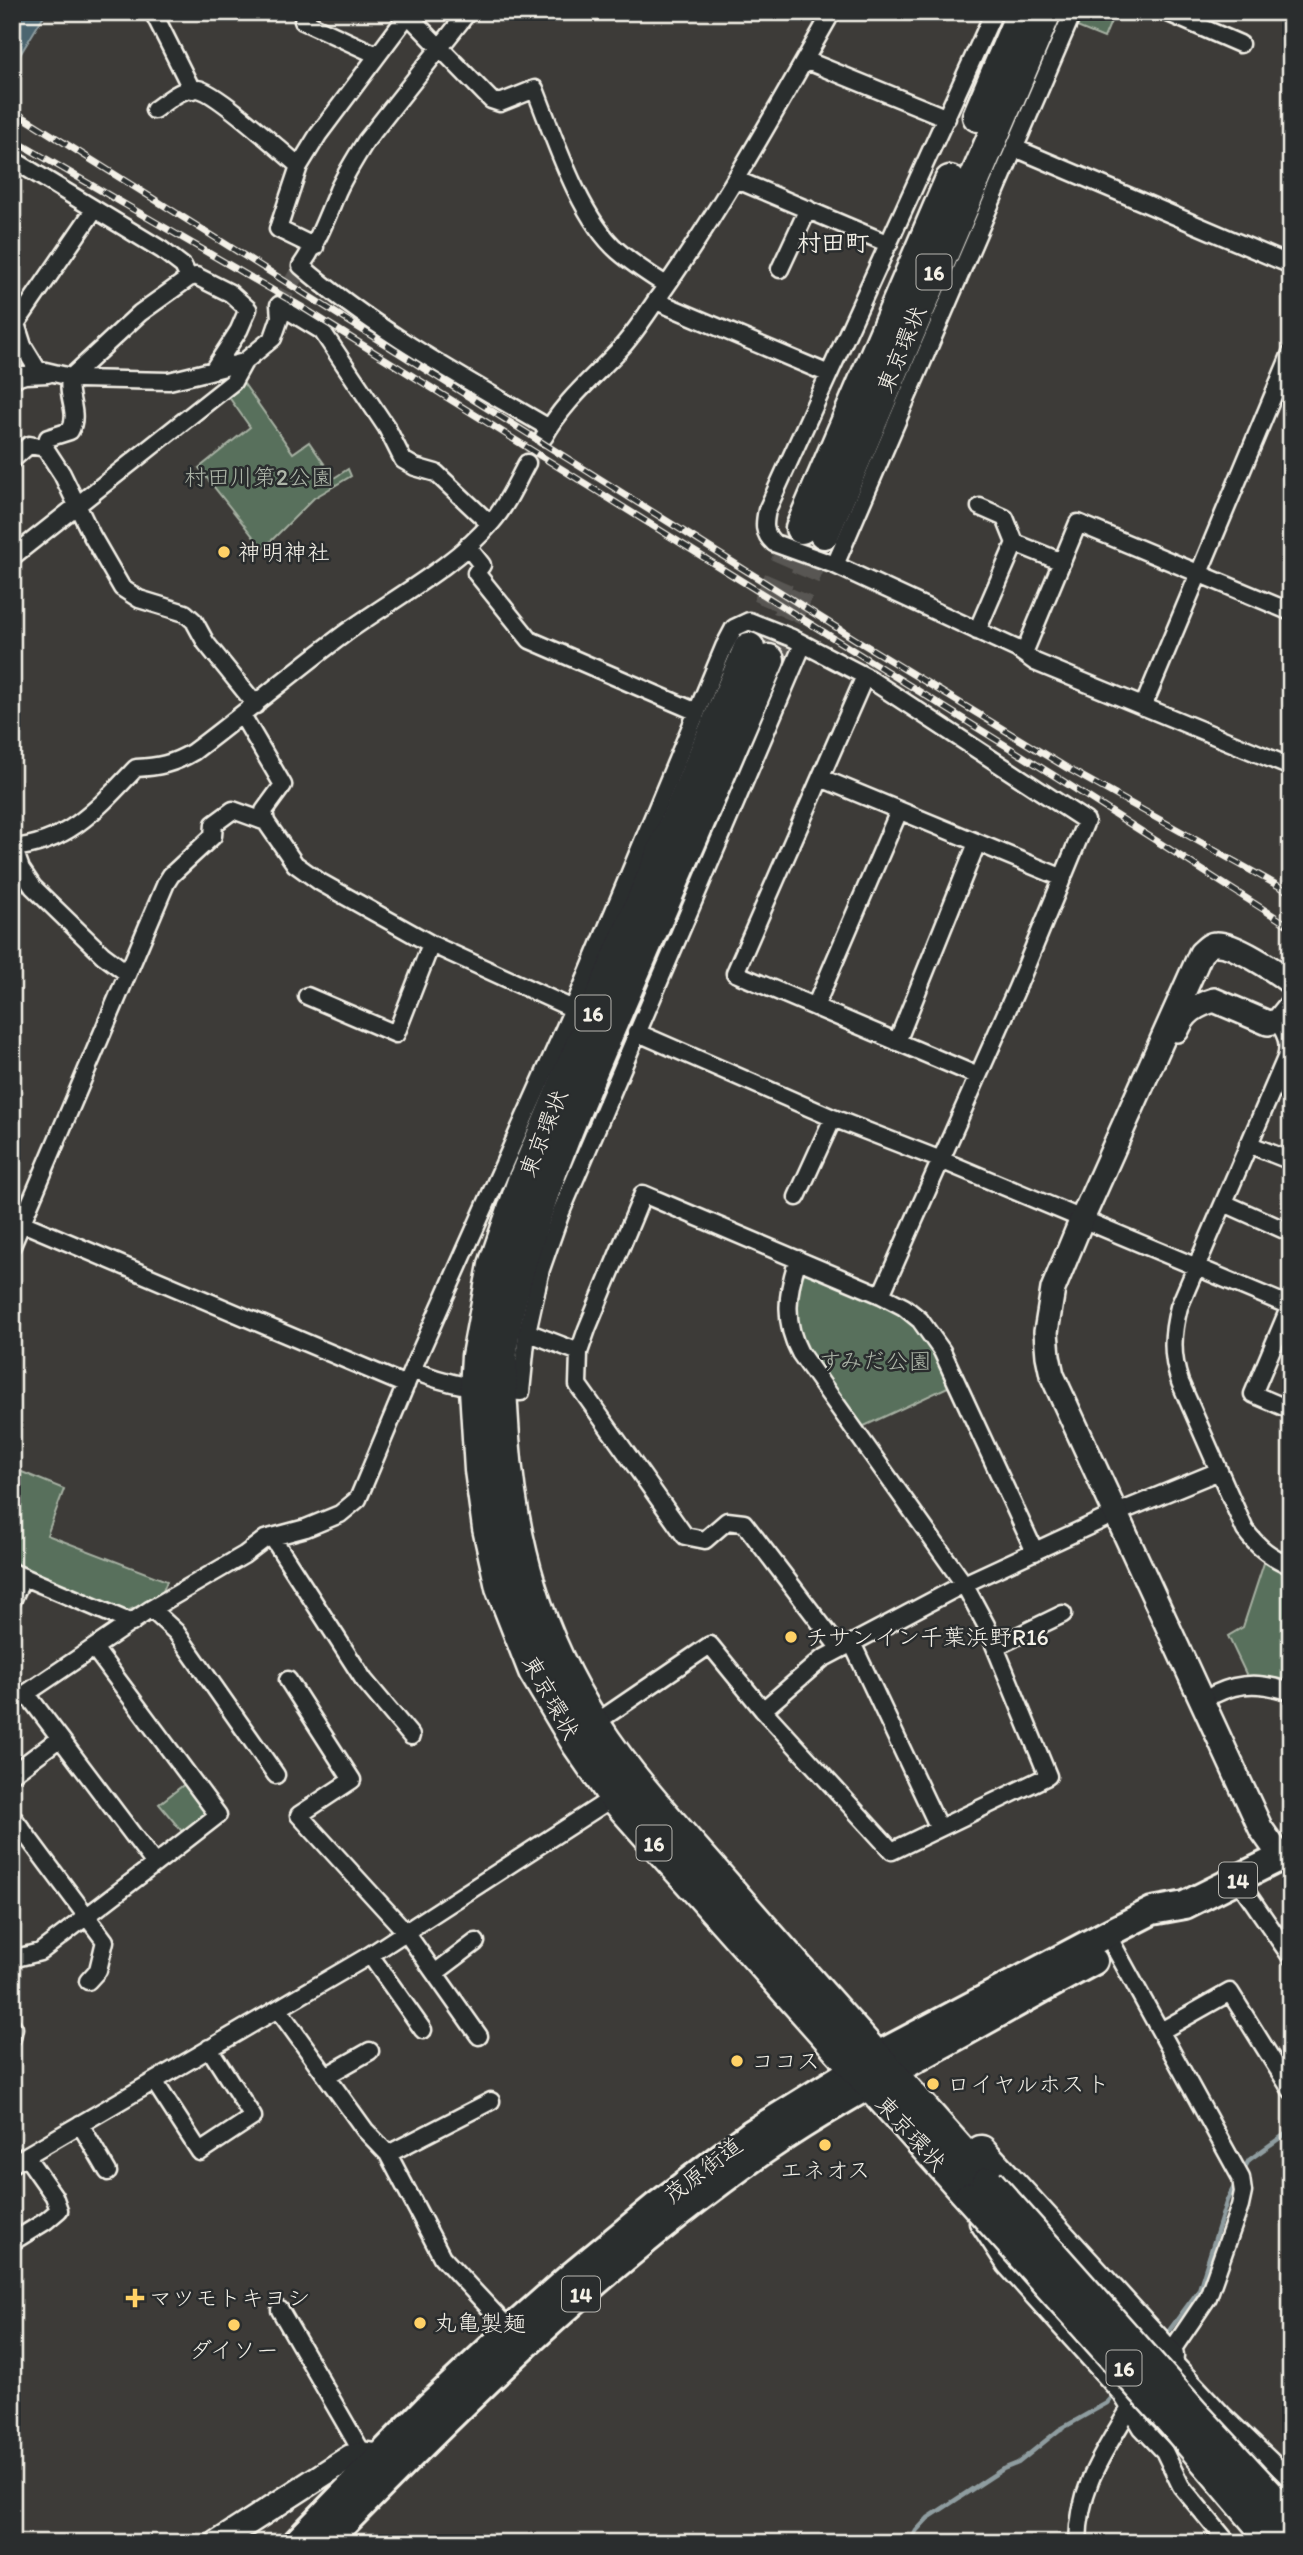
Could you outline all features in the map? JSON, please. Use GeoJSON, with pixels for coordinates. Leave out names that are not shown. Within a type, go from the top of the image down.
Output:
{"type":"FeatureCollection","features":[{"type":"Feature","properties":{"kind":"highway","name":"東京環状"},"geometry":{"type":"LineString","coordinates":[[1022,12],[812,530],[1046,12]]}},
{"type":"Feature","properties":{"kind":"highway","name":"東京環状"},"geometry":{"type":"LineString","coordinates":[[759,654],[575,1109],[535,1216],[488,1390],[480,1470],[500,1587],[534,1671],[578,1745],[614,1797],[879,2074]]}},
{"type":"Feature","properties":{"kind":"highway","name":"東京環状"},"geometry":{"type":"LineString","coordinates":[[488,1390],[525,1573],[560,1663],[594,1724],[654,1802],[879,2074],[979,2189],[1275,2543]]}},
{"type":"Feature","properties":{"kind":"highway","name":"16"},"geometry":{"type":"LineString","coordinates":[[879,2074],[946,2113],[1168,2356]]}},
{"type":"Feature","properties":{"kind":"highway","name":"東京環状"},"geometry":{"type":"LineString","coordinates":[[979,2189],[1291,2519]]}},
{"type":"Feature","properties":{"kind":"main road","name":"茂原街道"},"geometry":{"type":"LineString","coordinates":[[333,2541],[451,2415],[550,2320],[668,2221],[765,2150],[879,2074],[1111,1942],[1164,1925],[1185,1905],[1286,1854]]}},
{"type":"Feature","properties":{"kind":"main road","name":"茂原街道"},"geometry":{"type":"LineString","coordinates":[[296,2543],[372,2455],[571,2276],[702,2170],[752,2133],[879,2074]]}},
{"type":"Feature","properties":{"kind":"street"},"geometry":{"type":"LineString","coordinates":[[153,12],[192,90]]}},
{"type":"Feature","properties":{"kind":"street"},"geometry":{"type":"LineString","coordinates":[[309,12],[303,21],[377,55]]}},
{"type":"Feature","properties":{"kind":"street"},"geometry":{"type":"LineString","coordinates":[[468,12],[366,141],[339,187],[315,247],[301,266],[339,298],[546,433],[574,394],[623,347],[656,301],[735,179],[832,12]]}},
{"type":"Feature","properties":{"kind":"street"},"geometry":{"type":"LineString","coordinates":[[994,12],[767,510],[764,524],[767,537],[774,543],[835,565],[1024,653],[1035,662],[1291,767]]}},
{"type":"Feature","properties":{"kind":"street"},"geometry":{"type":"LineString","coordinates":[[835,565],[1073,12]]}},
{"type":"Feature","properties":{"kind":"street"},"geometry":{"type":"LineString","coordinates":[[1166,12],[1240,44]]}},
{"type":"Feature","properties":{"kind":"street"},"geometry":{"type":"LineString","coordinates":[[315,247],[278,229],[299,166],[318,135],[409,14],[491,100],[500,103],[535,89],[590,218],[616,250],[666,285]]}},
{"type":"Feature","properties":{"kind":"street"},"geometry":{"type":"LineString","coordinates":[[805,60],[947,118]]}},
{"type":"Feature","properties":{"kind":"street"},"geometry":{"type":"LineString","coordinates":[[154,110],[183,91],[198,89],[217,98],[299,166]]}},
{"type":"Feature","properties":{"kind":"street"},"geometry":{"type":"LineString","coordinates":[[1015,148],[1291,265]]}},
{"type":"Feature","properties":{"kind":"street"},"geometry":{"type":"LineString","coordinates":[[12,159],[162,250],[183,266],[189,278]]}},
{"type":"Feature","properties":{"kind":"street"},"geometry":{"type":"LineString","coordinates":[[735,179],[889,244]]}},
{"type":"Feature","properties":{"kind":"street"},"geometry":{"type":"LineString","coordinates":[[780,270],[808,209]]}},
{"type":"Feature","properties":{"kind":"street"},"geometry":{"type":"LineString","coordinates":[[94,210],[14,317],[23,346],[37,369],[70,378],[169,381],[244,362]]}},
{"type":"Feature","properties":{"kind":"street"},"geometry":{"type":"LineString","coordinates":[[213,370],[239,330],[248,309],[230,293],[196,276],[189,278],[140,313],[70,378],[75,421],[71,431],[48,438],[45,448],[79,505],[92,536],[122,588],[139,599],[185,613],[194,621],[249,710],[283,785],[264,811],[266,822],[295,864],[431,944],[573,1009]]}},
{"type":"Feature","properties":{"kind":"street"},"geometry":{"type":"LineString","coordinates":[[656,301],[829,373]]}},
{"type":"Feature","properties":{"kind":"street"},"geometry":{"type":"LineString","coordinates":[[12,557],[233,382],[244,362],[273,338],[280,318],[279,305],[322,331],[387,428],[403,460],[415,467],[436,473],[490,524]]}},
{"type":"Feature","properties":{"kind":"street"},"geometry":{"type":"LineString","coordinates":[[1143,707],[1289,364]]}},
{"type":"Feature","properties":{"kind":"street"},"geometry":{"type":"LineString","coordinates":[[12,379],[50,373]]}},
{"type":"Feature","properties":{"kind":"street"},"geometry":{"type":"LineString","coordinates":[[12,460],[29,445],[45,448]]}},
{"type":"Feature","properties":{"kind":"street"},"geometry":{"type":"LineString","coordinates":[[127,973],[103,955],[33,887],[21,869],[13,846],[36,845],[79,824],[100,807],[136,768],[162,767],[175,763],[249,710],[345,634],[467,546],[502,509],[527,463]]}},
{"type":"Feature","properties":{"kind":"street"},"geometry":{"type":"LineString","coordinates":[[980,507],[1005,519],[1015,543],[1062,562]]}},
{"type":"Feature","properties":{"kind":"street"},"geometry":{"type":"LineString","coordinates":[[1024,653],[1078,523],[1291,612]]}},
{"type":"Feature","properties":{"kind":"street"},"geometry":{"type":"LineString","coordinates":[[977,632],[1015,543]]}},
{"type":"Feature","properties":{"kind":"street"},"geometry":{"type":"LineString","coordinates":[[467,546],[482,565],[476,573],[530,640],[697,712]]}},
{"type":"Feature","properties":{"kind":"street"},"geometry":{"type":"LineString","coordinates":[[12,1703],[151,1609],[244,1555],[265,1539],[306,1528],[341,1514],[358,1499],[409,1377],[573,1009],[734,628],[749,621],[775,630],[865,676],[1086,821],[881,1295]]}},
{"type":"Feature","properties":{"kind":"street"},"geometry":{"type":"LineString","coordinates":[[17,1221],[409,1377],[488,1390],[522,1392],[527,1332],[541,1269],[561,1212],[803,644]]}},
{"type":"Feature","properties":{"kind":"street"},"geometry":{"type":"LineString","coordinates":[[865,676],[735,973],[978,1076]]}},
{"type":"Feature","properties":{"kind":"street"},"geometry":{"type":"LineString","coordinates":[[821,778],[1063,878]]}},
{"type":"Feature","properties":{"kind":"street"},"geometry":{"type":"LineString","coordinates":[[12,1246],[17,1221],[166,883],[171,875],[213,836],[214,824],[233,810],[266,822]]}},
{"type":"Feature","properties":{"kind":"street"},"geometry":{"type":"LineString","coordinates":[[815,1007],[899,811]]}},
{"type":"Feature","properties":{"kind":"street"},"geometry":{"type":"LineString","coordinates":[[897,1042],[977,843]]}},
{"type":"Feature","properties":{"kind":"street"},"geometry":{"type":"LineString","coordinates":[[307,996],[396,1034],[431,944]]}},
{"type":"Feature","properties":{"kind":"street"},"geometry":{"type":"LineString","coordinates":[[1087,1221],[1201,953],[1216,944],[1230,946],[1291,983]]}},
{"type":"Feature","properties":{"kind":"street"},"geometry":{"type":"LineString","coordinates":[[1196,965],[1199,988],[1204,995],[1268,1023],[1284,1013],[1289,1046],[1174,1326],[1173,1355],[1180,1382],[1245,1530],[1256,1545],[1272,1558],[1291,1566]]}},
{"type":"Feature","properties":{"kind":"street"},"geometry":{"type":"LineString","coordinates":[[1214,1000],[1192,1008],[1182,1018],[1053,1289],[1046,1332],[1048,1356],[1052,1375],[1215,1694],[1286,1854]]}},
{"type":"Feature","properties":{"kind":"street"},"geometry":{"type":"LineString","coordinates":[[636,1032],[833,1118],[941,1160],[1290,1306],[1253,1394],[1291,1410]]}},
{"type":"Feature","properties":{"kind":"street"},"geometry":{"type":"LineString","coordinates":[[797,1197],[833,1118]]}},
{"type":"Feature","properties":{"kind":"street"},"geometry":{"type":"LineString","coordinates":[[1248,1144],[1291,1161]]}},
{"type":"Feature","properties":{"kind":"street"},"geometry":{"type":"LineString","coordinates":[[939,1828],[846,1646],[744,1523],[727,1521],[705,1540],[685,1536],[578,1385],[579,1352],[643,1194],[881,1295],[904,1307],[920,1320],[942,1351],[1035,1552]]}},
{"type":"Feature","properties":{"kind":"street"},"geometry":{"type":"LineString","coordinates":[[1224,1203],[1291,1233]]}},
{"type":"Feature","properties":{"kind":"street"},"geometry":{"type":"LineString","coordinates":[[594,1724],[710,1645],[763,1710],[892,1851],[1048,1776],[995,1647],[964,1584],[791,1337],[788,1299],[798,1259]]}},
{"type":"Feature","properties":{"kind":"street"},"geometry":{"type":"LineString","coordinates":[[527,1332],[579,1352]]}},
{"type":"Feature","properties":{"kind":"street"},"geometry":{"type":"LineString","coordinates":[[763,1710],[822,1658],[964,1584],[1122,1511],[1219,1471]]}},
{"type":"Feature","properties":{"kind":"street"},"geometry":{"type":"LineString","coordinates":[[1122,1511],[1261,1829],[1286,1854]]}},
{"type":"Feature","properties":{"kind":"street"},"geometry":{"type":"LineString","coordinates":[[272,1537],[364,1680],[411,1736]]}},
{"type":"Feature","properties":{"kind":"street"},"geometry":{"type":"LineString","coordinates":[[12,1601],[18,1574],[132,1623]]}},
{"type":"Feature","properties":{"kind":"street"},"geometry":{"type":"LineString","coordinates":[[151,1609],[176,1632],[276,1775]]}},
{"type":"Feature","properties":{"kind":"street"},"geometry":{"type":"LineString","coordinates":[[995,1647],[1063,1615]]}},
{"type":"Feature","properties":{"kind":"street"},"geometry":{"type":"LineString","coordinates":[[12,1959],[40,1952],[218,1815],[94,1648]]}},
{"type":"Feature","properties":{"kind":"street"},"geometry":{"type":"LineString","coordinates":[[288,1680],[352,1780],[299,1815],[405,1931],[479,2036]]}},
{"type":"Feature","properties":{"kind":"street"},"geometry":{"type":"LineString","coordinates":[[1215,1694],[1245,1683],[1267,1685],[1291,1692]]}},
{"type":"Feature","properties":{"kind":"street"},"geometry":{"type":"LineString","coordinates":[[26,1693],[155,1864]]}},
{"type":"Feature","properties":{"kind":"street"},"geometry":{"type":"LineString","coordinates":[[12,1774],[60,1738]]}},
{"type":"Feature","properties":{"kind":"street"},"geometry":{"type":"LineString","coordinates":[[12,2242],[59,2210],[54,2196],[19,2160],[370,1955],[614,1797]]}},
{"type":"Feature","properties":{"kind":"street"},"geometry":{"type":"LineString","coordinates":[[12,1816],[106,1941],[98,1970],[88,1981]]}},
{"type":"Feature","properties":{"kind":"street"},"geometry":{"type":"LineString","coordinates":[[1238,1880],[1291,1957]]}},
{"type":"Feature","properties":{"kind":"street"},"geometry":{"type":"LineString","coordinates":[[435,1973],[476,1942]]}},
{"type":"Feature","properties":{"kind":"street"},"geometry":{"type":"LineString","coordinates":[[1111,1942],[1241,2178],[1243,2192],[1208,2297],[1168,2356],[1222,2414],[1291,2480]]}},
{"type":"Feature","properties":{"kind":"street"},"geometry":{"type":"LineString","coordinates":[[370,1955],[423,2030]]}},
{"type":"Feature","properties":{"kind":"street"},"geometry":{"type":"LineString","coordinates":[[1161,2031],[1230,1992],[1291,2090]]}},
{"type":"Feature","properties":{"kind":"street"},"geometry":{"type":"LineString","coordinates":[[278,2009],[365,2130],[388,2154],[442,2257],[510,2330]]}},
{"type":"Feature","properties":{"kind":"street"},"geometry":{"type":"LineString","coordinates":[[12,2025],[12,2038]]}},
{"type":"Feature","properties":{"kind":"street"},"geometry":{"type":"LineString","coordinates":[[155,2081],[200,2152],[253,2118],[209,2049]]}},
{"type":"Feature","properties":{"kind":"street"},"geometry":{"type":"LineString","coordinates":[[326,2076],[370,2051]]}},
{"type":"Feature","properties":{"kind":"street"},"geometry":{"type":"LineString","coordinates":[[388,2154],[491,2101]]}},
{"type":"Feature","properties":{"kind":"street"},"geometry":{"type":"LineString","coordinates":[[80,2124],[108,2172]]}},
{"type":"Feature","properties":{"kind":"street"},"geometry":{"type":"LineString","coordinates":[[979,2189],[978,2223],[1006,2266],[1122,2395],[1142,2428],[1164,2451],[1181,2486],[1228,2543]]}},
{"type":"Feature","properties":{"kind":"street"},"geometry":{"type":"LineString","coordinates":[[280,2310],[372,2455]]}},
{"type":"Feature","properties":{"kind":"street"},"geometry":{"type":"LineString","coordinates":[[1078,2543],[1079,2516],[1084,2493],[1130,2408]]}},
{"type":"Feature","properties":{"kind":"street"},"geometry":{"type":"LineString","coordinates":[[217,2543],[350,2457],[372,2455],[408,2461]]}},
{"type":"Feature","properties":{"kind":"green space"},"geometry":{"type":"Polygon","coordinates":[[[1083,12],[1115,12],[1104,38],[1077,27],[1083,12]]]}},
{"type":"Feature","properties":{"kind":"green space","name":"村田川第2公園"},"geometry":{"type":"Polygon","coordinates":[[[242,381],[293,453],[309,442],[334,478],[348,469],[351,476],[314,498],[263,549],[199,468],[250,427],[226,393],[242,381]]]}},
{"type":"Feature","properties":{"kind":"green space","name":"すみだ公園"},"geometry":{"type":"Polygon","coordinates":[[[805,1273],[879,1301],[906,1318],[927,1342],[950,1386],[860,1428],[808,1356],[794,1324],[799,1281],[805,1273]]]}},
{"type":"Feature","properties":{"kind":"green space"},"geometry":{"type":"Polygon","coordinates":[[[12,1468],[64,1489],[47,1535],[167,1581],[161,1596],[125,1612],[12,1565],[12,1468]]]}},
{"type":"Feature","properties":{"kind":"green space"},"geometry":{"type":"Polygon","coordinates":[[[1265,1560],[1291,1572],[1291,1686],[1277,1680],[1247,1676],[1228,1636],[1243,1627],[1265,1560]]]}},
{"type":"Feature","properties":{"kind":"green space"},"geometry":{"type":"Polygon","coordinates":[[[186,1783],[206,1807],[204,1820],[185,1835],[159,1804],[186,1783]]]}},
{"type":"Feature","properties":{"kind":"water"},"geometry":{"type":"Polygon","coordinates":[[[12,12],[46,12],[12,68],[12,12]]]}},
{"type":"Feature","properties":{"kind":"waterway"},"geometry":{"type":"LineString","coordinates":[[1242,2173],[1249,2160],[1291,2130]]}},
{"type":"Feature","properties":{"kind":"waterway"},"geometry":{"type":"LineString","coordinates":[[1165,2336],[1199,2290],[1227,2200],[1236,2183]]}},
{"type":"Feature","properties":{"kind":"waterway"},"geometry":{"type":"LineString","coordinates":[[910,2543],[916,2531],[928,2518],[1003,2469],[1018,2463],[1059,2430],[1107,2403],[1116,2393]]}},
{"type":"Feature","properties":{"kind":"tunnel"},"geometry":{"type":"LineString","coordinates":[[279,305],[301,266]]}},
{"type":"Feature","properties":{"kind":"tunnel"},"geometry":{"type":"LineString","coordinates":[[527,463],[544,438]]}},
{"type":"Feature","properties":{"kind":"tunnel"},"geometry":{"type":"LineString","coordinates":[[749,648],[801,528]]}},
{"type":"Feature","properties":{"kind":"tunnel"},"geometry":{"type":"LineString","coordinates":[[769,660],[824,533]]}},
{"type":"Feature","properties":{"kind":"railway"},"geometry":{"type":"LineString","coordinates":[[12,110],[855,639],[1067,768],[1291,893]]}},
{"type":"Feature","properties":{"kind":"railway"},"geometry":{"type":"LineString","coordinates":[[12,139],[300,306],[1058,778],[1291,927]]}},
{"type":"Feature","properties":{"kind":"place","name":"神明神社"},"geometry":{"type":"Point","coordinates":[224,552]}},
{"type":"Feature","properties":{"kind":"place","name":"チサンイン千葉浜野R16"},"geometry":{"type":"Point","coordinates":[791,1637]}},
{"type":"Feature","properties":{"kind":"place","name":"ココス"},"geometry":{"type":"Point","coordinates":[737,2061]}},
{"type":"Feature","properties":{"kind":"place","name":"ロイヤルホスト"},"geometry":{"type":"Point","coordinates":[933,2084]}},
{"type":"Feature","properties":{"kind":"place","name":"エネオス"},"geometry":{"type":"Point","coordinates":[825,2145]}},
{"type":"Feature","properties":{"kind":"place","name":"マツモトキヨシ"},"geometry":{"type":"Point","coordinates":[135,2298]}},
{"type":"Feature","properties":{"kind":"place","name":"丸亀製麺"},"geometry":{"type":"Point","coordinates":[420,2323]}},
{"type":"Feature","properties":{"kind":"place","name":"ダイソー"},"geometry":{"type":"Point","coordinates":[234,2325]}},
{"type":"Feature","properties":{"kind":"district","name":"村田町"},"geometry":{"type":"Point","coordinates":[833,242]}}]}
